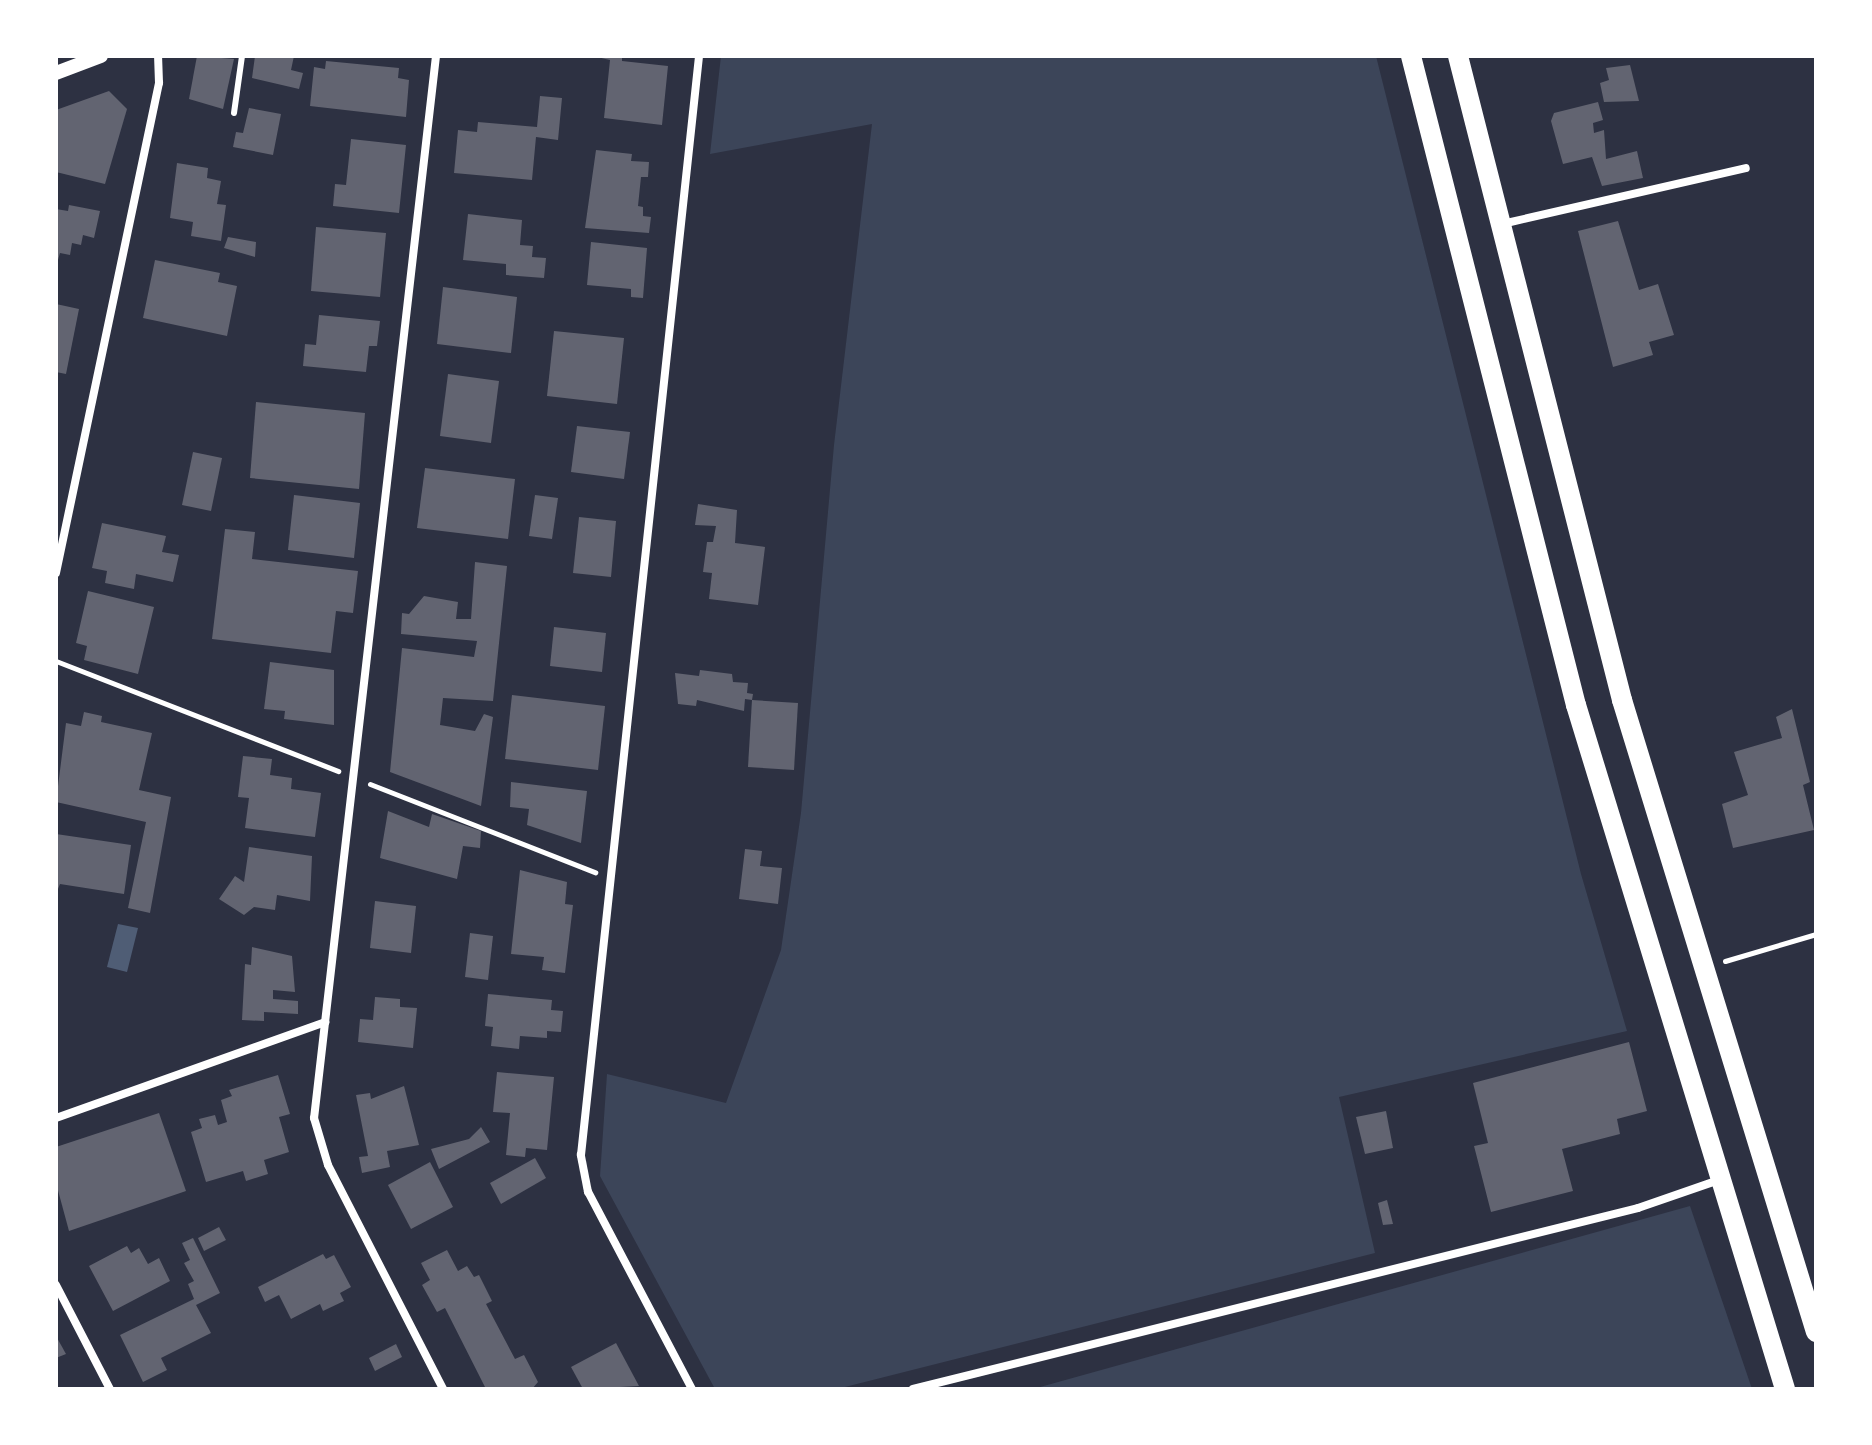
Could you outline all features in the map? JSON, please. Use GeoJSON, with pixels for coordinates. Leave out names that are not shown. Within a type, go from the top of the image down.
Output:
{"type":"FeatureCollection","features":[{"type":"Feature","properties":{"kind":"main road"},"geometry":{"type":"LineString","coordinates":[[1411,56],[1576,705],[1785,1389]]}},
{"type":"Feature","properties":{"kind":"main road"},"geometry":{"type":"LineString","coordinates":[[1458,56],[1497,225],[1622,700],[1701,970],[1816,1332]]}},
{"type":"Feature","properties":{"kind":"street"},"geometry":{"type":"LineString","coordinates":[[56,73],[101,56]]}},
{"type":"Feature","properties":{"kind":"street"},"geometry":{"type":"LineString","coordinates":[[56,573],[159,83],[158,56]]}},
{"type":"Feature","properties":{"kind":"street"},"geometry":{"type":"LineString","coordinates":[[436,56],[314,1118],[319,1146],[443,1389]]}},
{"type":"Feature","properties":{"kind":"street"},"geometry":{"type":"LineString","coordinates":[[692,1389],[588,1192],[581,1155],[699,56]]}},
{"type":"Feature","properties":{"kind":"street"},"geometry":{"type":"LineString","coordinates":[[1497,225],[1746,168]]}},
{"type":"Feature","properties":{"kind":"street"},"geometry":{"type":"LineString","coordinates":[[56,1118],[325,1022]]}},
{"type":"Feature","properties":{"kind":"street"},"geometry":{"type":"LineString","coordinates":[[913,1389],[1638,1208],[1719,1180]]}},
{"type":"Feature","properties":{"kind":"street"},"geometry":{"type":"LineString","coordinates":[[56,1285],[110,1389]]}},
{"type":"Feature","properties":{"kind":"lane"},"geometry":{"type":"LineString","coordinates":[[234,113],[242,56]]}},
{"type":"Feature","properties":{"kind":"path"},"geometry":{"type":"LineString","coordinates":[[1701,970],[1816,934]]}},
{"type":"Feature","properties":{"kind":"shaded area"},"geometry":{"type":"Polygon","coordinates":[[[721,56],[1376,56],[1581,874],[1627,1031],[1339,1097],[1375,1253],[837,1389],[715,1389],[600,1176],[607,1074],[726,1103],[781,950],[801,813],[834,445],[872,124],[710,154],[721,56]]]}},
{"type":"Feature","properties":{"kind":"shaded area"},"geometry":{"type":"Polygon","coordinates":[[[118,924],[138,928],[127,972],[107,967],[118,924]]]}},
{"type":"Feature","properties":{"kind":"shaded area"},"geometry":{"type":"Polygon","coordinates":[[[1690,1206],[1752,1389],[1033,1389],[1690,1206]]]}},
{"type":"Feature","properties":{"kind":"building"},"geometry":{"type":"Polygon","coordinates":[[[197,56],[234,59],[223,109],[189,99],[197,56]]]}},
{"type":"Feature","properties":{"kind":"building"},"geometry":{"type":"Polygon","coordinates":[[[255,56],[294,56],[291,70],[303,73],[299,89],[252,78],[255,56]]]}},
{"type":"Feature","properties":{"kind":"building"},"geometry":{"type":"Polygon","coordinates":[[[593,56],[622,56],[622,61],[668,66],[662,125],[604,118],[610,60],[593,56]]]}},
{"type":"Feature","properties":{"kind":"building"},"geometry":{"type":"Polygon","coordinates":[[[326,61],[399,68],[398,78],[409,80],[406,117],[310,106],[314,67],[325,69],[326,61]]]}},
{"type":"Feature","properties":{"kind":"building"},"geometry":{"type":"Polygon","coordinates":[[[1630,65],[1639,101],[1604,102],[1600,83],[1609,80],[1606,68],[1630,65]]]}},
{"type":"Feature","properties":{"kind":"building"},"geometry":{"type":"Polygon","coordinates":[[[109,91],[127,109],[105,184],[56,172],[56,110],[109,91]]]}},
{"type":"Feature","properties":{"kind":"building"},"geometry":{"type":"Polygon","coordinates":[[[540,96],[562,98],[558,140],[536,137],[532,180],[454,173],[458,130],[477,132],[478,122],[537,127],[540,96]]]}},
{"type":"Feature","properties":{"kind":"building"},"geometry":{"type":"Polygon","coordinates":[[[1598,102],[1603,120],[1593,123],[1594,133],[1604,130],[1606,159],[1637,151],[1643,178],[1602,186],[1592,157],[1563,164],[1551,121],[1554,113],[1598,102]]]}},
{"type":"Feature","properties":{"kind":"building"},"geometry":{"type":"Polygon","coordinates":[[[249,108],[281,114],[273,155],[233,147],[236,132],[243,133],[249,108]]]}},
{"type":"Feature","properties":{"kind":"building"},"geometry":{"type":"Polygon","coordinates":[[[351,139],[406,145],[399,213],[333,206],[335,184],[346,185],[351,139]]]}},
{"type":"Feature","properties":{"kind":"building"},"geometry":{"type":"Polygon","coordinates":[[[596,150],[632,154],[631,161],[649,162],[648,177],[641,177],[638,206],[643,207],[643,216],[651,217],[649,233],[585,228],[596,150]]]}},
{"type":"Feature","properties":{"kind":"building"},"geometry":{"type":"Polygon","coordinates":[[[177,163],[208,168],[207,178],[221,181],[217,204],[226,205],[221,241],[191,236],[193,222],[170,218],[177,163]]]}},
{"type":"Feature","properties":{"kind":"building"},"geometry":{"type":"Polygon","coordinates":[[[69,205],[100,211],[94,238],[83,235],[81,245],[72,243],[70,255],[60,253],[56,267],[56,209],[68,211],[69,205]]]}},
{"type":"Feature","properties":{"kind":"building"},"geometry":{"type":"Polygon","coordinates":[[[468,214],[522,220],[520,245],[533,246],[532,257],[546,258],[544,278],[506,275],[506,264],[463,260],[468,214]]]}},
{"type":"Feature","properties":{"kind":"building"},"geometry":{"type":"Polygon","coordinates":[[[1618,221],[1639,290],[1658,284],[1674,335],[1649,342],[1653,355],[1613,367],[1578,231],[1618,221]]]}},
{"type":"Feature","properties":{"kind":"building"},"geometry":{"type":"Polygon","coordinates":[[[316,227],[386,233],[380,297],[311,291],[316,227]]]}},
{"type":"Feature","properties":{"kind":"building"},"geometry":{"type":"Polygon","coordinates":[[[228,237],[256,242],[255,257],[224,248],[228,237]]]}},
{"type":"Feature","properties":{"kind":"building"},"geometry":{"type":"Polygon","coordinates":[[[591,242],[647,248],[643,298],[631,297],[631,289],[587,285],[591,242]]]}},
{"type":"Feature","properties":{"kind":"building"},"geometry":{"type":"Polygon","coordinates":[[[155,260],[220,273],[218,282],[237,286],[227,336],[143,318],[155,260]]]}},
{"type":"Feature","properties":{"kind":"building"},"geometry":{"type":"Polygon","coordinates":[[[443,287],[517,297],[511,353],[437,344],[443,287]]]}},
{"type":"Feature","properties":{"kind":"building"},"geometry":{"type":"Polygon","coordinates":[[[56,304],[79,309],[66,374],[56,372],[56,304]]]}},
{"type":"Feature","properties":{"kind":"building"},"geometry":{"type":"Polygon","coordinates":[[[319,315],[380,321],[377,346],[369,346],[366,372],[303,366],[305,344],[316,345],[319,315]]]}},
{"type":"Feature","properties":{"kind":"building"},"geometry":{"type":"Polygon","coordinates":[[[554,331],[624,338],[617,404],[547,396],[554,331]]]}},
{"type":"Feature","properties":{"kind":"building"},"geometry":{"type":"Polygon","coordinates":[[[448,374],[499,381],[491,443],[440,436],[448,374]]]}},
{"type":"Feature","properties":{"kind":"building"},"geometry":{"type":"Polygon","coordinates":[[[256,402],[365,413],[359,489],[250,478],[256,402]]]}},
{"type":"Feature","properties":{"kind":"building"},"geometry":{"type":"Polygon","coordinates":[[[577,426],[630,432],[624,479],[571,472],[577,426]]]}},
{"type":"Feature","properties":{"kind":"building"},"geometry":{"type":"Polygon","coordinates":[[[193,452],[222,458],[211,511],[182,505],[193,452]]]}},
{"type":"Feature","properties":{"kind":"building"},"geometry":{"type":"Polygon","coordinates":[[[425,468],[515,479],[508,539],[417,528],[425,468]]]}},
{"type":"Feature","properties":{"kind":"building"},"geometry":{"type":"Polygon","coordinates":[[[294,495],[360,503],[354,558],[288,550],[294,495]]]}},
{"type":"Feature","properties":{"kind":"building"},"geometry":{"type":"Polygon","coordinates":[[[535,495],[558,498],[552,539],[529,536],[535,495]]]}},
{"type":"Feature","properties":{"kind":"building"},"geometry":{"type":"Polygon","coordinates":[[[698,504],[737,510],[735,543],[765,547],[758,605],[709,599],[712,573],[703,572],[707,542],[713,542],[716,526],[695,525],[698,504]]]}},
{"type":"Feature","properties":{"kind":"building"},"geometry":{"type":"Polygon","coordinates":[[[579,517],[616,521],[611,577],[573,573],[579,517]]]}},
{"type":"Feature","properties":{"kind":"building"},"geometry":{"type":"Polygon","coordinates":[[[102,523],[166,536],[162,552],[179,555],[173,582],[136,574],[134,589],[105,583],[107,571],[92,568],[102,523]]]}},
{"type":"Feature","properties":{"kind":"building"},"geometry":{"type":"Polygon","coordinates":[[[225,529],[255,532],[252,559],[358,571],[353,613],[336,611],[331,653],[212,639],[225,529]]]}},
{"type":"Feature","properties":{"kind":"building"},"geometry":{"type":"Polygon","coordinates":[[[475,562],[507,566],[493,701],[443,698],[440,725],[475,731],[484,714],[493,717],[481,806],[390,772],[402,648],[474,657],[477,641],[401,634],[402,613],[409,614],[424,596],[458,602],[456,619],[471,619],[475,562]]]}},
{"type":"Feature","properties":{"kind":"building"},"geometry":{"type":"Polygon","coordinates":[[[88,591],[154,607],[138,674],[84,660],[87,646],[76,643],[88,591]]]}},
{"type":"Feature","properties":{"kind":"building"},"geometry":{"type":"Polygon","coordinates":[[[554,627],[606,633],[602,672],[550,666],[554,627]]]}},
{"type":"Feature","properties":{"kind":"building"},"geometry":{"type":"Polygon","coordinates":[[[270,662],[334,670],[334,725],[284,719],[285,711],[264,709],[270,662]]]}},
{"type":"Feature","properties":{"kind":"building"},"geometry":{"type":"Polygon","coordinates":[[[700,670],[732,674],[733,682],[748,683],[747,693],[753,694],[752,700],[745,699],[744,711],[697,700],[696,706],[678,704],[675,673],[699,676],[700,670]]]}},
{"type":"Feature","properties":{"kind":"building"},"geometry":{"type":"Polygon","coordinates":[[[512,695],[605,706],[598,770],[505,759],[512,695]]]}},
{"type":"Feature","properties":{"kind":"building"},"geometry":{"type":"Polygon","coordinates":[[[752,700],[798,703],[794,770],[748,767],[752,700]]]}},
{"type":"Feature","properties":{"kind":"building"},"geometry":{"type":"Polygon","coordinates":[[[1792,709],[1810,782],[1803,785],[1814,830],[1733,848],[1722,804],[1748,795],[1734,752],[1782,738],[1776,717],[1792,709]]]}},
{"type":"Feature","properties":{"kind":"building"},"geometry":{"type":"Polygon","coordinates":[[[84,712],[102,716],[101,722],[152,733],[139,790],[171,797],[150,913],[128,908],[146,822],[56,802],[66,723],[81,726],[84,712]]]}},
{"type":"Feature","properties":{"kind":"building"},"geometry":{"type":"Polygon","coordinates":[[[243,756],[272,759],[270,775],[292,778],[291,789],[321,793],[315,837],[245,828],[249,798],[238,797],[243,756]]]}},
{"type":"Feature","properties":{"kind":"building"},"geometry":{"type":"Polygon","coordinates":[[[511,782],[587,791],[581,843],[527,825],[529,809],[510,807],[511,782]]]}},
{"type":"Feature","properties":{"kind":"building"},"geometry":{"type":"Polygon","coordinates":[[[388,811],[429,827],[432,814],[481,831],[480,848],[463,846],[457,879],[380,858],[388,811]]]}},
{"type":"Feature","properties":{"kind":"building"},"geometry":{"type":"Polygon","coordinates":[[[56,834],[131,845],[124,894],[60,884],[56,894],[56,834]]]}},
{"type":"Feature","properties":{"kind":"building"},"geometry":{"type":"Polygon","coordinates":[[[249,847],[312,856],[310,901],[277,895],[275,910],[254,907],[244,915],[219,899],[235,876],[244,882],[249,847]]]}},
{"type":"Feature","properties":{"kind":"building"},"geometry":{"type":"Polygon","coordinates":[[[745,849],[762,851],[760,866],[782,868],[778,904],[739,899],[745,849]]]}},
{"type":"Feature","properties":{"kind":"building"},"geometry":{"type":"Polygon","coordinates":[[[520,870],[567,882],[565,904],[573,905],[565,973],[542,970],[544,957],[511,954],[520,870]]]}},
{"type":"Feature","properties":{"kind":"building"},"geometry":{"type":"Polygon","coordinates":[[[375,901],[416,906],[411,953],[370,948],[375,901]]]}},
{"type":"Feature","properties":{"kind":"building"},"geometry":{"type":"Polygon","coordinates":[[[470,933],[493,936],[488,980],[465,977],[470,933]]]}},
{"type":"Feature","properties":{"kind":"building"},"geometry":{"type":"Polygon","coordinates":[[[252,947],[292,956],[295,992],[273,990],[273,999],[298,1001],[298,1014],[264,1012],[264,1021],[242,1020],[245,964],[251,965],[252,947]]]}},
{"type":"Feature","properties":{"kind":"building"},"geometry":{"type":"Polygon","coordinates":[[[488,994],[552,1000],[551,1010],[563,1011],[561,1032],[547,1031],[547,1038],[520,1036],[519,1049],[491,1046],[493,1027],[485,1026],[488,994]]]}},
{"type":"Feature","properties":{"kind":"building"},"geometry":{"type":"Polygon","coordinates":[[[375,997],[400,999],[400,1007],[417,1008],[413,1048],[358,1042],[360,1019],[373,1020],[375,997]]]}},
{"type":"Feature","properties":{"kind":"building"},"geometry":{"type":"Polygon","coordinates":[[[1629,1042],[1647,1111],[1617,1119],[1620,1134],[1562,1149],[1573,1191],[1491,1212],[1474,1146],[1488,1143],[1473,1083],[1629,1042]]]}},
{"type":"Feature","properties":{"kind":"building"},"geometry":{"type":"Polygon","coordinates":[[[497,1072],[554,1077],[547,1150],[526,1148],[525,1157],[506,1155],[510,1113],[493,1112],[497,1072]]]}},
{"type":"Feature","properties":{"kind":"building"},"geometry":{"type":"Polygon","coordinates":[[[278,1075],[290,1114],[279,1117],[289,1152],[264,1160],[268,1174],[246,1181],[243,1171],[206,1182],[191,1132],[202,1128],[199,1119],[215,1115],[218,1125],[227,1122],[221,1100],[232,1096],[229,1090],[278,1075]]]}},
{"type":"Feature","properties":{"kind":"building"},"geometry":{"type":"Polygon","coordinates":[[[404,1086],[419,1145],[387,1151],[390,1167],[362,1173],[359,1157],[368,1156],[356,1095],[370,1093],[371,1099],[404,1086]]]}},
{"type":"Feature","properties":{"kind":"building"},"geometry":{"type":"Polygon","coordinates":[[[1386,1111],[1393,1148],[1365,1154],[1356,1117],[1386,1111]]]}},
{"type":"Feature","properties":{"kind":"building"},"geometry":{"type":"Polygon","coordinates":[[[159,1113],[186,1191],[69,1231],[56,1183],[56,1147],[159,1113]]]}},
{"type":"Feature","properties":{"kind":"building"},"geometry":{"type":"Polygon","coordinates":[[[481,1127],[490,1142],[439,1169],[431,1149],[469,1139],[481,1127]]]}},
{"type":"Feature","properties":{"kind":"building"},"geometry":{"type":"Polygon","coordinates":[[[535,1158],[546,1178],[501,1204],[490,1183],[535,1158]]]}},
{"type":"Feature","properties":{"kind":"building"},"geometry":{"type":"Polygon","coordinates":[[[430,1162],[453,1207],[411,1229],[388,1185],[430,1162]]]}},
{"type":"Feature","properties":{"kind":"building"},"geometry":{"type":"Polygon","coordinates":[[[1387,1200],[1393,1224],[1383,1225],[1378,1203],[1387,1200]]]}},
{"type":"Feature","properties":{"kind":"building"},"geometry":{"type":"Polygon","coordinates":[[[219,1227],[226,1240],[204,1251],[198,1238],[219,1227]]]}},
{"type":"Feature","properties":{"kind":"building"},"geometry":{"type":"Polygon","coordinates":[[[193,1238],[220,1293],[196,1305],[211,1333],[161,1358],[167,1370],[143,1382],[120,1335],[194,1299],[188,1284],[194,1281],[184,1263],[190,1260],[182,1243],[193,1238]]]}},
{"type":"Feature","properties":{"kind":"building"},"geometry":{"type":"Polygon","coordinates":[[[127,1246],[131,1253],[139,1248],[148,1264],[159,1258],[170,1281],[113,1311],[89,1266],[127,1246]]]}},
{"type":"Feature","properties":{"kind":"building"},"geometry":{"type":"Polygon","coordinates":[[[447,1250],[458,1271],[467,1266],[474,1277],[479,1275],[492,1301],[486,1304],[515,1359],[524,1355],[538,1382],[532,1389],[486,1389],[445,1308],[437,1312],[422,1285],[430,1280],[421,1263],[447,1250]]]}},
{"type":"Feature","properties":{"kind":"building"},"geometry":{"type":"Polygon","coordinates":[[[323,1254],[326,1259],[334,1255],[351,1287],[340,1293],[344,1301],[323,1311],[320,1304],[291,1319],[279,1295],[265,1302],[258,1287],[323,1254]]]}},
{"type":"Feature","properties":{"kind":"building"},"geometry":{"type":"Polygon","coordinates":[[[56,1336],[66,1354],[56,1358],[56,1336]]]}},
{"type":"Feature","properties":{"kind":"building"},"geometry":{"type":"Polygon","coordinates":[[[616,1343],[639,1386],[583,1389],[571,1367],[616,1343]]]}},
{"type":"Feature","properties":{"kind":"building"},"geometry":{"type":"Polygon","coordinates":[[[396,1344],[402,1357],[375,1371],[369,1358],[396,1344]]]}}]}
